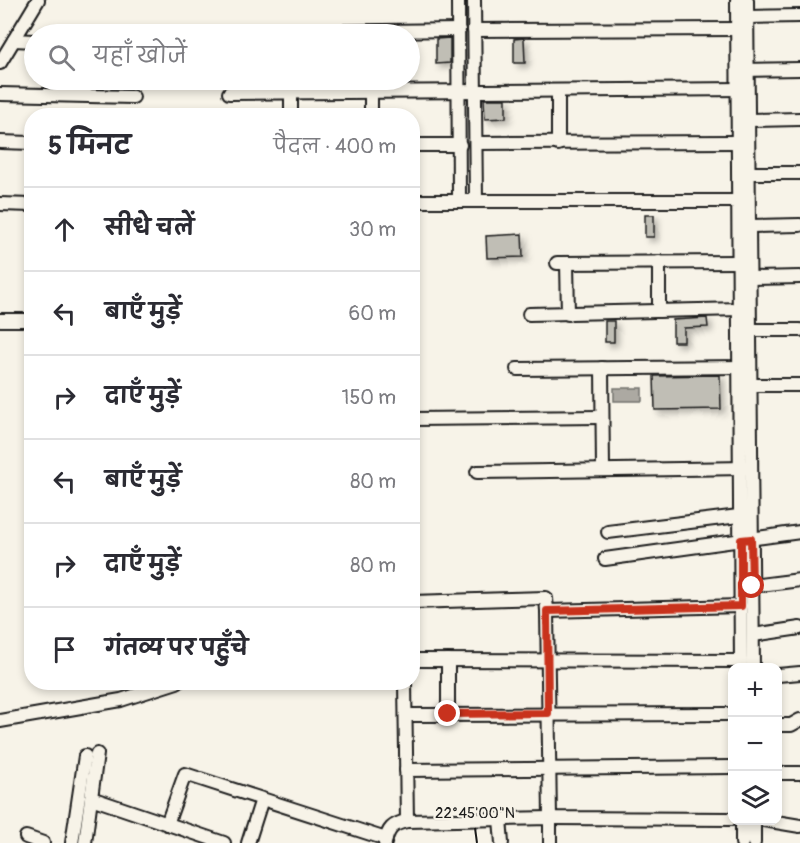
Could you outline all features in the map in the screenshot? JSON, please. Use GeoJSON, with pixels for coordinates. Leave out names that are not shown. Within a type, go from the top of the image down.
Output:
{"type":"FeatureCollection","features":[{"type":"Feature","properties":{"kind":"street"},"geometry":{"type":"LineString","coordinates":[[0,63],[38,0]]}},
{"type":"Feature","properties":{"kind":"street"},"geometry":{"type":"LineString","coordinates":[[458,0],[459,200]]}},
{"type":"Feature","properties":{"kind":"street"},"geometry":{"type":"LineString","coordinates":[[474,0],[476,201]]}},
{"type":"Feature","properties":{"kind":"street"},"geometry":{"type":"LineString","coordinates":[[737,0],[743,70]]}},
{"type":"Feature","properties":{"kind":"street"},"geometry":{"type":"LineString","coordinates":[[746,468],[750,386],[746,367],[751,330],[750,226],[739,142],[748,17],[747,0]]}},
{"type":"Feature","properties":{"kind":"street"},"geometry":{"type":"LineString","coordinates":[[748,17],[800,16]]}},
{"type":"Feature","properties":{"kind":"street"},"geometry":{"type":"LineString","coordinates":[[474,30],[738,29]]}},
{"type":"Feature","properties":{"kind":"street"},"geometry":{"type":"LineString","coordinates":[[420,31],[459,30]]}},
{"type":"Feature","properties":{"kind":"street"},"geometry":{"type":"LineString","coordinates":[[14,40],[24,40]]}},
{"type":"Feature","properties":{"kind":"street"},"geometry":{"type":"LineString","coordinates":[[743,70],[800,69]]}},
{"type":"Feature","properties":{"kind":"street"},"geometry":{"type":"LineString","coordinates":[[229,93],[743,89]]}},
{"type":"Feature","properties":{"kind":"street"},"geometry":{"type":"LineString","coordinates":[[743,89],[749,120],[749,173],[740,262],[746,367],[745,515],[752,586],[753,663]]}},
{"type":"Feature","properties":{"kind":"street"},"geometry":{"type":"LineString","coordinates":[[558,91],[558,144]]}},
{"type":"Feature","properties":{"kind":"street"},"geometry":{"type":"LineString","coordinates":[[371,92],[371,108]]}},
{"type":"Feature","properties":{"kind":"street"},"geometry":{"type":"LineString","coordinates":[[291,93],[291,108]]}},
{"type":"Feature","properties":{"kind":"street"},"geometry":{"type":"LineString","coordinates":[[0,94],[133,97]]}},
{"type":"Feature","properties":{"kind":"street"},"geometry":{"type":"LineString","coordinates":[[749,120],[800,119]]}},
{"type":"Feature","properties":{"kind":"street"},"geometry":{"type":"LineString","coordinates":[[0,142],[24,143]]}},
{"type":"Feature","properties":{"kind":"street"},"geometry":{"type":"LineString","coordinates":[[476,143],[739,142]]}},
{"type":"Feature","properties":{"kind":"street"},"geometry":{"type":"LineString","coordinates":[[420,145],[460,145]]}},
{"type":"Feature","properties":{"kind":"street"},"geometry":{"type":"LineString","coordinates":[[749,173],[800,173]]}},
{"type":"Feature","properties":{"kind":"street"},"geometry":{"type":"LineString","coordinates":[[420,201],[745,201]]}},
{"type":"Feature","properties":{"kind":"street"},"geometry":{"type":"LineString","coordinates":[[0,204],[24,205]]}},
{"type":"Feature","properties":{"kind":"street"},"geometry":{"type":"LineString","coordinates":[[750,226],[800,225]]}},
{"type":"Feature","properties":{"kind":"street"},"geometry":{"type":"LineString","coordinates":[[659,262],[659,311]]}},
{"type":"Feature","properties":{"kind":"street"},"geometry":{"type":"LineString","coordinates":[[568,314],[562,263],[740,262]]}},
{"type":"Feature","properties":{"kind":"street"},"geometry":{"type":"LineString","coordinates":[[751,278],[800,277]]}},
{"type":"Feature","properties":{"kind":"street"},"geometry":{"type":"LineString","coordinates":[[529,314],[741,309]]}},
{"type":"Feature","properties":{"kind":"street"},"geometry":{"type":"LineString","coordinates":[[0,320],[24,320]]}},
{"type":"Feature","properties":{"kind":"street"},"geometry":{"type":"LineString","coordinates":[[751,330],[800,330]]}},
{"type":"Feature","properties":{"kind":"street"},"geometry":{"type":"LineString","coordinates":[[517,369],[746,367]]}},
{"type":"Feature","properties":{"kind":"street"},"geometry":{"type":"LineString","coordinates":[[602,368],[603,469]]}},
{"type":"Feature","properties":{"kind":"street"},"geometry":{"type":"LineString","coordinates":[[750,386],[800,385]]}},
{"type":"Feature","properties":{"kind":"street"},"geometry":{"type":"LineString","coordinates":[[420,419],[602,417]]}},
{"type":"Feature","properties":{"kind":"street"},"geometry":{"type":"LineString","coordinates":[[477,472],[746,468]]}},
{"type":"Feature","properties":{"kind":"street"},"geometry":{"type":"LineString","coordinates":[[608,532],[745,515]]}},
{"type":"Feature","properties":{"kind":"street"},"geometry":{"type":"LineString","coordinates":[[605,559],[800,532]]}},
{"type":"Feature","properties":{"kind":"street"},"geometry":{"type":"LineString","coordinates":[[741,663],[741,606],[746,540]]}},
{"type":"Feature","properties":{"kind":"street"},"geometry":{"type":"LineString","coordinates":[[752,586],[800,580]]}},
{"type":"Feature","properties":{"kind":"street"},"geometry":{"type":"LineString","coordinates":[[420,602],[546,598],[550,843]]}},
{"type":"Feature","properties":{"kind":"street"},"geometry":{"type":"LineString","coordinates":[[547,611],[741,606]]}},
{"type":"Feature","properties":{"kind":"street"},"geometry":{"type":"LineString","coordinates":[[753,635],[800,628]]}},
{"type":"Feature","properties":{"kind":"street"},"geometry":{"type":"LineString","coordinates":[[420,660],[728,664]]}},
{"type":"Feature","properties":{"kind":"street"},"geometry":{"type":"LineString","coordinates":[[448,660],[448,714]]}},
{"type":"Feature","properties":{"kind":"street"},"geometry":{"type":"LineString","coordinates":[[782,675],[800,673]]}},
{"type":"Feature","properties":{"kind":"street"},"geometry":{"type":"LineString","coordinates":[[0,721],[121,700],[152,690]]}},
{"type":"Feature","properties":{"kind":"street"},"geometry":{"type":"LineString","coordinates":[[405,690],[407,820]]}},
{"type":"Feature","properties":{"kind":"street"},"geometry":{"type":"LineString","coordinates":[[406,715],[728,714]]}},
{"type":"Feature","properties":{"kind":"street"},"geometry":{"type":"LineString","coordinates":[[782,725],[791,725],[800,720]]}},
{"type":"Feature","properties":{"kind":"street"},"geometry":{"type":"LineString","coordinates":[[72,843],[91,755],[91,798],[85,843]]}},
{"type":"Feature","properties":{"kind":"street"},"geometry":{"type":"LineString","coordinates":[[406,770],[728,766]]}},
{"type":"Feature","properties":{"kind":"street"},"geometry":{"type":"LineString","coordinates":[[782,773],[800,773]]}},
{"type":"Feature","properties":{"kind":"street"},"geometry":{"type":"LineString","coordinates":[[167,824],[185,774],[385,841],[388,830],[396,823],[407,820],[728,819]]}},
{"type":"Feature","properties":{"kind":"street"},"geometry":{"type":"LineString","coordinates":[[91,798],[224,843]]}},
{"type":"Feature","properties":{"kind":"street"},"geometry":{"type":"LineString","coordinates":[[248,843],[262,799]]}},
{"type":"Feature","properties":{"kind":"street"},"geometry":{"type":"LineString","coordinates":[[500,819],[502,843]]}},
{"type":"Feature","properties":{"kind":"street"},"geometry":{"type":"LineString","coordinates":[[782,823],[800,826]]}},
{"type":"Feature","properties":{"kind":"street"},"geometry":{"type":"LineString","coordinates":[[742,825],[742,843]]}},
{"type":"Feature","properties":{"kind":"street"},"geometry":{"type":"LineString","coordinates":[[754,825],[754,843]]}},
{"type":"Feature","properties":{"kind":"street"},"geometry":{"type":"LineString","coordinates":[[26,837],[43,843]]}},
{"type":"Feature","properties":{"kind":"shaded area"},"geometry":{"type":"Polygon","coordinates":[[[614,388],[642,388],[642,401],[614,401],[614,388]]]}},
{"type":"Feature","properties":{"kind":"building"},"geometry":{"type":"Polygon","coordinates":[[[450,38],[450,63],[436,64],[436,39],[450,38]]]}},
{"type":"Feature","properties":{"kind":"building"},"geometry":{"type":"Polygon","coordinates":[[[524,38],[525,63],[514,63],[514,39],[524,38]]]}},
{"type":"Feature","properties":{"kind":"building"},"geometry":{"type":"Polygon","coordinates":[[[484,99],[506,99],[506,118],[485,119],[484,99]]]}},
{"type":"Feature","properties":{"kind":"building"},"geometry":{"type":"Polygon","coordinates":[[[645,215],[654,215],[654,237],[645,237],[645,215]]]}},
{"type":"Feature","properties":{"kind":"building"},"geometry":{"type":"Polygon","coordinates":[[[522,234],[523,257],[487,258],[486,236],[522,234]]]}},
{"type":"Feature","properties":{"kind":"building"},"geometry":{"type":"Polygon","coordinates":[[[707,318],[708,327],[684,328],[684,342],[673,342],[673,320],[707,318]]]}},
{"type":"Feature","properties":{"kind":"building"},"geometry":{"type":"Polygon","coordinates":[[[605,321],[614,321],[614,342],[605,342],[605,321]]]}},
{"type":"Feature","properties":{"kind":"building"},"geometry":{"type":"Polygon","coordinates":[[[720,375],[721,409],[655,410],[654,376],[720,375]]]}},
{"type":"Feature","properties":{"kind":"route"},"geometry":{"type":"LineString","coordinates":[[448,714],[548,713],[547,611],[741,606],[741,540],[751,539],[752,586]]}}]}
